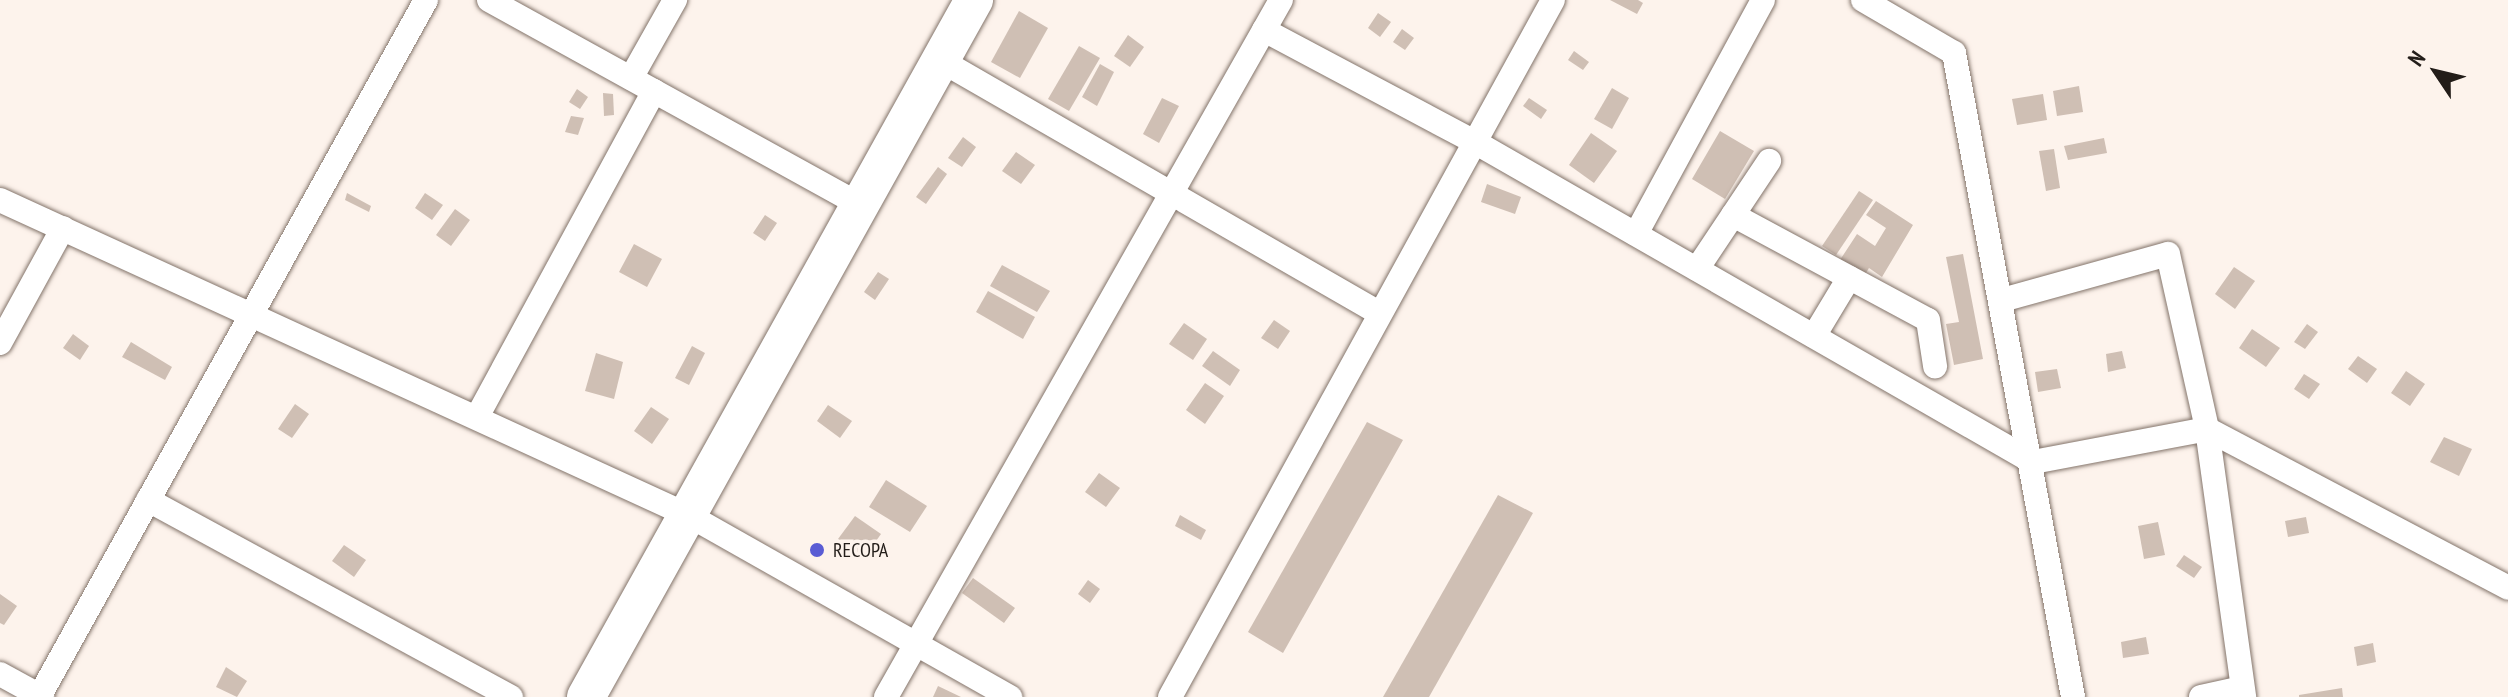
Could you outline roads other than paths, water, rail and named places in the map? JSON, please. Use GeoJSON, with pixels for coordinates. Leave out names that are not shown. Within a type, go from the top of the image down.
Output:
{"type":"FeatureCollection","features":[{"type":"Feature","properties":{"kind":"highway"},"geometry":{"type":"LineString","coordinates":[[586,697],[690,516],[974,0]]}},
{"type":"Feature","properties":{"kind":"street"},"geometry":{"type":"LineString","coordinates":[[0,674],[40,697],[426,0]]}},
{"type":"Feature","properties":{"kind":"street"},"geometry":{"type":"LineString","coordinates":[[489,0],[859,204]]}},
{"type":"Feature","properties":{"kind":"street"},"geometry":{"type":"LineString","coordinates":[[631,78],[675,0]]}},
{"type":"Feature","properties":{"kind":"street"},"geometry":{"type":"LineString","coordinates":[[886,697],[1281,0]]}},
{"type":"Feature","properties":{"kind":"street"},"geometry":{"type":"LineString","coordinates":[[1170,697],[1553,0]]}},
{"type":"Feature","properties":{"kind":"street"},"geometry":{"type":"LineString","coordinates":[[1636,234],[1763,0]]}},
{"type":"Feature","properties":{"kind":"street"},"geometry":{"type":"LineString","coordinates":[[1863,0],[1954,53],[2033,462],[2073,697]]}},
{"type":"Feature","properties":{"kind":"street"},"geometry":{"type":"LineString","coordinates":[[1264,30],[1473,141],[2033,462],[2207,429],[2508,588]]}},
{"type":"Feature","properties":{"kind":"street"},"geometry":{"type":"LineString","coordinates":[[940,60],[1379,313]]}},
{"type":"Feature","properties":{"kind":"street"},"geometry":{"type":"LineString","coordinates":[[477,417],[654,91]]}},
{"type":"Feature","properties":{"kind":"street"},"geometry":{"type":"LineString","coordinates":[[1697,269],[1769,161]]}},
{"type":"Feature","properties":{"kind":"street"},"geometry":{"type":"LineString","coordinates":[[0,200],[253,312],[690,516],[1010,697]]}},
{"type":"Feature","properties":{"kind":"street"},"geometry":{"type":"LineString","coordinates":[[1733,215],[1928,320],[1935,366]]}},
{"type":"Feature","properties":{"kind":"street"},"geometry":{"type":"LineString","coordinates":[[0,343],[63,228]]}},
{"type":"Feature","properties":{"kind":"street"},"geometry":{"type":"LineString","coordinates":[[2002,300],[2168,254],[2207,429],[2243,693],[2201,697]]}},
{"type":"Feature","properties":{"kind":"street"},"geometry":{"type":"LineString","coordinates":[[1814,336],[1849,278]]}},
{"type":"Feature","properties":{"kind":"street"},"geometry":{"type":"LineString","coordinates":[[148,500],[511,697]]}},
{"type":"Feature","properties":{"kind":"place","name":"RECOPA"},"geometry":{"type":"Point","coordinates":[817,550]}}]}
